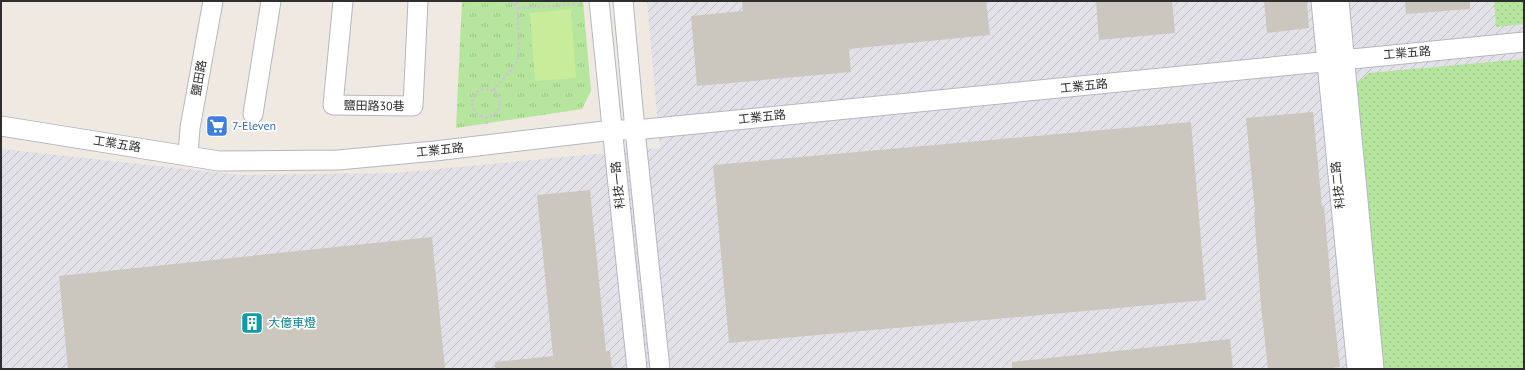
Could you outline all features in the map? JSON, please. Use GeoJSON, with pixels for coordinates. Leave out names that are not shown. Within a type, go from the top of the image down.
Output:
{"type":"FeatureCollection","features":[{"type":"Feature","properties":{"kind":"street","name":"鹽田路"},"geometry":{"type":"LineString","coordinates":[[188,155],[190,128],[213,1]]}},
{"type":"Feature","properties":{"kind":"street"},"geometry":{"type":"LineString","coordinates":[[253,114],[271,1]]}},
{"type":"Feature","properties":{"kind":"street","name":"鹽田路30巷"},"geometry":{"type":"LineString","coordinates":[[342,1],[333,105],[414,106],[418,1]]}},
{"type":"Feature","properties":{"kind":"street","name":"科技一路"},"geometry":{"type":"LineString","coordinates":[[599,1],[637,369]]}},
{"type":"Feature","properties":{"kind":"street","name":"科技一路"},"geometry":{"type":"LineString","coordinates":[[624,1],[634,130],[660,369]]}},
{"type":"Feature","properties":{"kind":"street","name":"科技二路"},"geometry":{"type":"LineString","coordinates":[[1321,1],[1357,369]]}},
{"type":"Feature","properties":{"kind":"street","name":"科技二路"},"geometry":{"type":"LineString","coordinates":[[1339,1],[1346,59],[1374,369]]}},
{"type":"Feature","properties":{"kind":"street","name":"工業五路"},"geometry":{"type":"LineString","coordinates":[[1,126],[219,161],[338,160],[435,151],[613,130],[634,130],[1524,42]]}},
{"type":"Feature","properties":{"kind":"path"},"geometry":{"type":"LineString","coordinates":[[510,1],[518,8],[579,4]]}},
{"type":"Feature","properties":{"kind":"path"},"geometry":{"type":"LineString","coordinates":[[493,91],[518,61],[517,1]]}},
{"type":"Feature","properties":{"kind":"path"},"geometry":{"type":"LineString","coordinates":[[484,89],[493,91],[498,97],[499,106],[494,113],[482,116],[474,111],[472,102],[475,93],[484,89]]}},
{"type":"Feature","properties":{"kind":"path"},"geometry":{"type":"LineString","coordinates":[[486,116],[487,124]]}},
{"type":"Feature","properties":{"kind":"shaded area"},"geometry":{"type":"Polygon","coordinates":[[[647,1],[1524,1],[1524,369],[1,369],[1,149],[241,175],[395,173],[660,148],[647,1]]]}},
{"type":"Feature","properties":{"kind":"green space"},"geometry":{"type":"Polygon","coordinates":[[[462,1],[583,1],[591,91],[582,109],[456,128],[462,1]]]}},
{"type":"Feature","properties":{"kind":"green space"},"geometry":{"type":"Polygon","coordinates":[[[1494,1],[1524,1],[1524,24],[1496,27],[1494,1]]]}},
{"type":"Feature","properties":{"kind":"green space"},"geometry":{"type":"Polygon","coordinates":[[[571,9],[576,78],[535,81],[530,13],[571,9]]]}},
{"type":"Feature","properties":{"kind":"green space"},"geometry":{"type":"Polygon","coordinates":[[[1524,59],[1524,369],[1383,369],[1357,83],[1369,73],[1524,59]]]}},
{"type":"Feature","properties":{"kind":"building"},"geometry":{"type":"Polygon","coordinates":[[[742,1],[986,1],[990,35],[849,49],[851,72],[697,86],[691,16],[743,11],[742,1]]]}},
{"type":"Feature","properties":{"kind":"building"},"geometry":{"type":"Polygon","coordinates":[[[1096,1],[1172,1],[1175,33],[1099,40],[1096,1]]]}},
{"type":"Feature","properties":{"kind":"building"},"geometry":{"type":"Polygon","coordinates":[[[1264,1],[1307,1],[1309,28],[1267,33],[1264,1]]]}},
{"type":"Feature","properties":{"kind":"building"},"geometry":{"type":"Polygon","coordinates":[[[1405,1],[1470,1],[1470,9],[1406,14],[1405,1]]]}},
{"type":"Feature","properties":{"kind":"building"},"geometry":{"type":"Polygon","coordinates":[[[1313,112],[1340,367],[1322,369],[1268,369],[1261,306],[1255,212],[1246,118],[1313,112]]]}},
{"type":"Feature","properties":{"kind":"building"},"geometry":{"type":"Polygon","coordinates":[[[1191,122],[1206,300],[729,343],[713,165],[1191,122]]]}},
{"type":"Feature","properties":{"kind":"building"},"geometry":{"type":"Polygon","coordinates":[[[590,190],[606,351],[610,351],[612,369],[495,369],[495,362],[553,356],[537,195],[590,190]]]}},
{"type":"Feature","properties":{"kind":"building","name":"大億車燈"},"geometry":{"type":"Polygon","coordinates":[[[432,237],[445,369],[68,369],[59,276],[432,237]]]}},
{"type":"Feature","properties":{"kind":"building"},"geometry":{"type":"Polygon","coordinates":[[[1230,339],[1233,369],[1012,369],[1012,362],[1230,339]]]}},
{"type":"Feature","properties":{"kind":"place","name":"7-Eleven"},"geometry":{"type":"Point","coordinates":[217,126]}},
{"type":"Feature","properties":{"kind":"place","name":"大億車燈"},"geometry":{"type":"Point","coordinates":[252,323]}}]}
